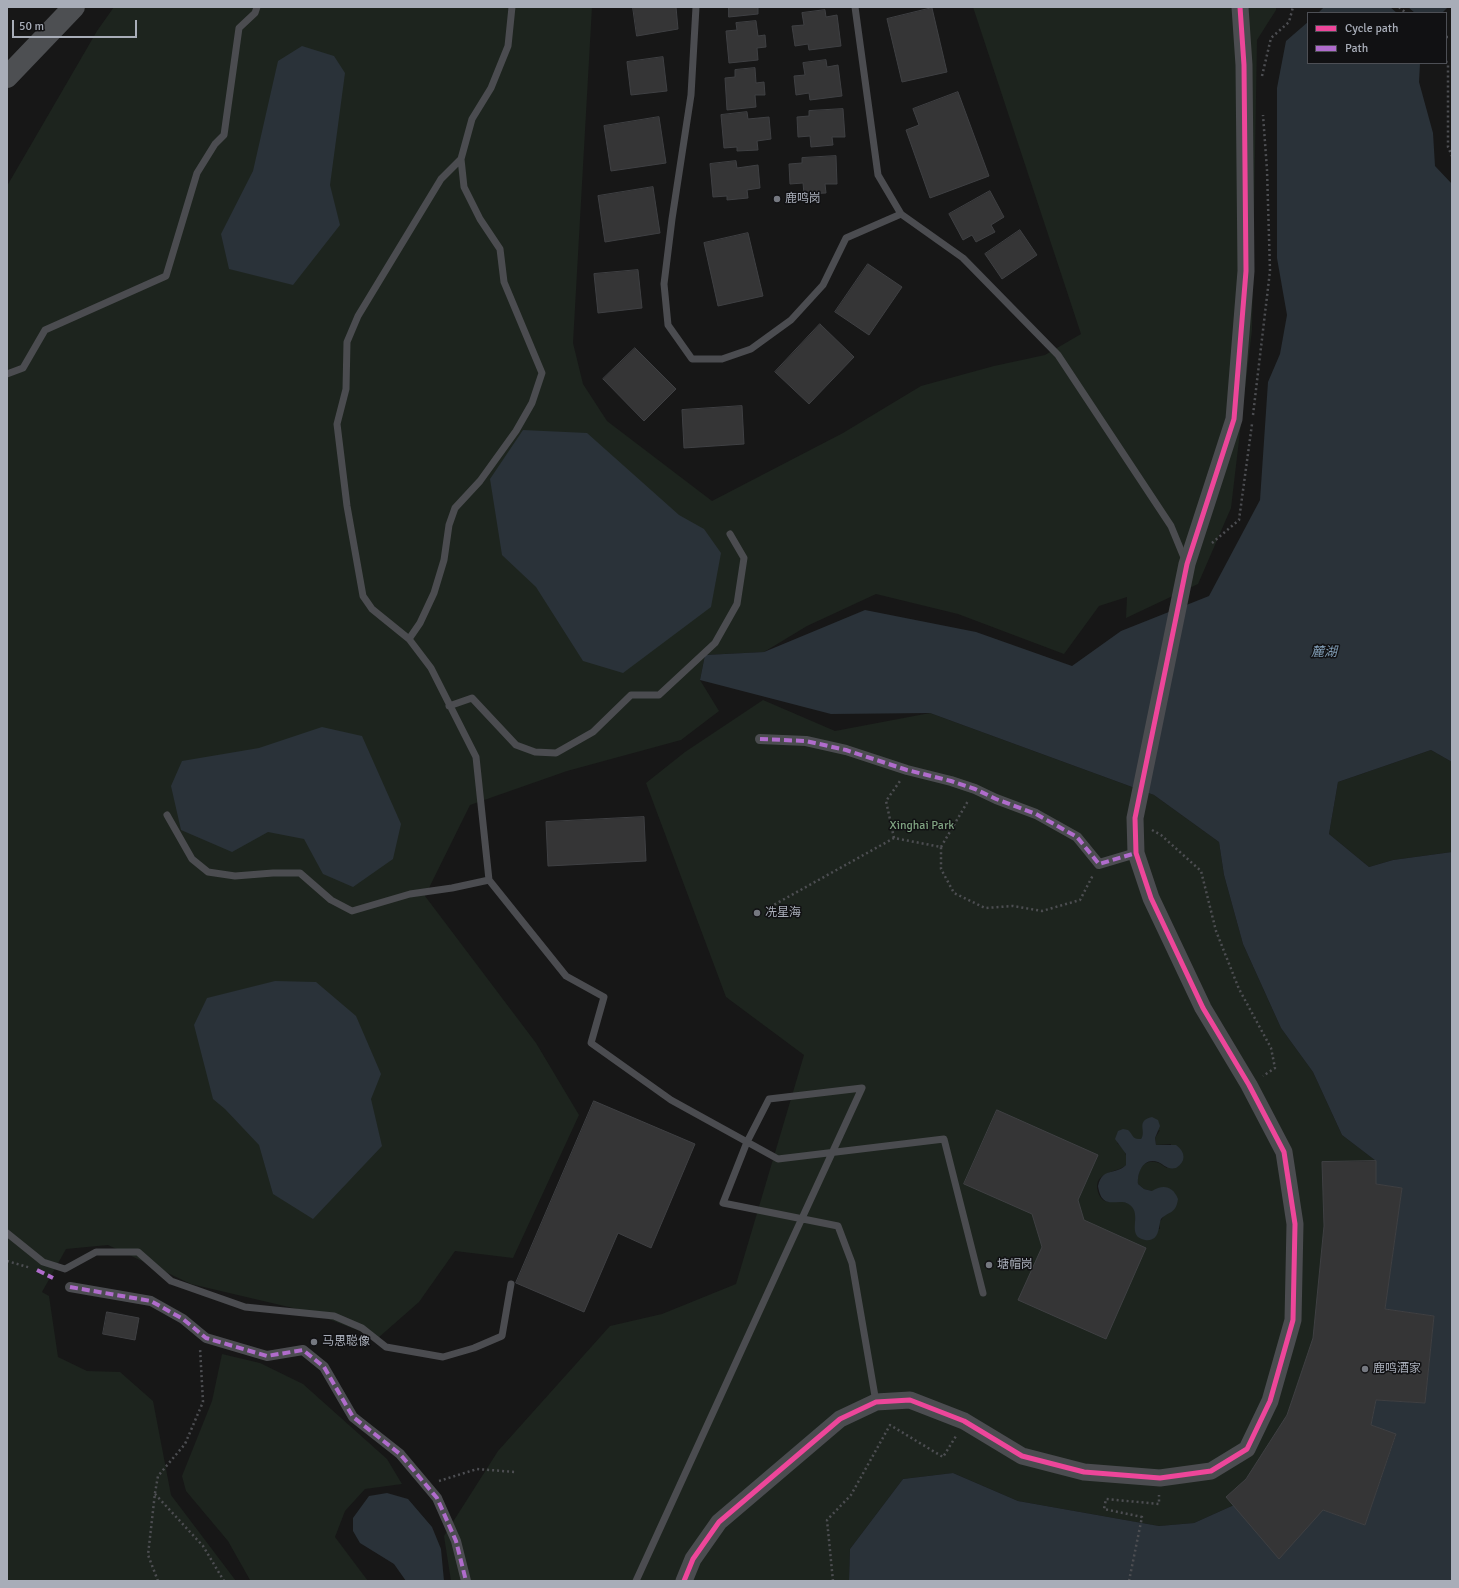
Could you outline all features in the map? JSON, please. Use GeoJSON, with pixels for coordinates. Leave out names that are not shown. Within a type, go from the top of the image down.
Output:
{"type":"FeatureCollection","features":[{"type":"Feature","properties":{"kind":"main road"},"geometry":{"type":"LineString","coordinates":[[7,77],[74,7]]}},
{"type":"Feature","properties":{"kind":"street"},"geometry":{"type":"LineString","coordinates":[[684,1581],[693,1559],[719,1522],[840,1419],[876,1402],[910,1400],[964,1421],[1022,1456],[1084,1472],[1160,1478],[1211,1471],[1248,1449],[1270,1401],[1292,1320],[1295,1224],[1284,1152],[1249,1085],[1203,1008],[1151,898],[1136,853],[1135,818],[1187,564],[1234,419],[1246,271],[1244,65],[1240,7]]}},
{"type":"Feature","properties":{"kind":"street"},"geometry":{"type":"LineString","coordinates":[[760,739],[806,741],[846,750],[907,770],[951,781],[975,789],[996,799],[1036,814],[1077,837],[1099,864],[1136,853]]}},
{"type":"Feature","properties":{"kind":"street"},"geometry":{"type":"LineString","coordinates":[[70,1287],[151,1301],[182,1319],[206,1338],[267,1356],[303,1350],[324,1367],[353,1417],[400,1454],[437,1498],[456,1541],[466,1581]]}},
{"type":"Feature","properties":{"kind":"lane"},"geometry":{"type":"LineString","coordinates":[[7,374],[23,368],[45,330],[166,276],[198,173],[215,144],[224,135],[240,28],[255,13],[256,7]]}},
{"type":"Feature","properties":{"kind":"lane"},"geometry":{"type":"LineString","coordinates":[[409,639],[420,623],[434,593],[444,560],[449,524],[455,508],[480,481],[516,431],[532,403],[542,373],[504,282],[500,249],[480,219],[464,187],[461,159],[472,119],[491,88],[508,46],[512,7]]}},
{"type":"Feature","properties":{"kind":"lane"},"geometry":{"type":"LineString","coordinates":[[696,7],[691,95],[672,219],[664,284],[668,324],[692,359],[722,359],[751,349],[791,320],[823,285],[846,238],[901,214]]}},
{"type":"Feature","properties":{"kind":"lane"},"geometry":{"type":"LineString","coordinates":[[855,7],[878,175],[901,214],[963,258],[1058,355],[1172,526],[1187,564]]}},
{"type":"Feature","properties":{"kind":"lane"},"geometry":{"type":"LineString","coordinates":[[461,159],[440,179],[358,316],[347,342],[346,389],[337,424],[347,506],[362,596],[372,609],[409,639],[430,668],[476,757],[489,880],[566,976],[604,997],[591,1043],[671,1100],[778,1159],[944,1139],[983,1293]]}},
{"type":"Feature","properties":{"kind":"lane"},"geometry":{"type":"LineString","coordinates":[[449,706],[472,698],[516,745],[535,752],[556,753],[593,732],[631,696],[659,695],[715,643],[737,604],[744,558],[730,534]]}},
{"type":"Feature","properties":{"kind":"lane"},"geometry":{"type":"LineString","coordinates":[[167,815],[192,859],[208,872],[235,876],[273,873],[300,873],[331,900],[352,911],[410,894],[452,888],[489,880]]}},
{"type":"Feature","properties":{"kind":"lane"},"geometry":{"type":"LineString","coordinates":[[636,1581],[802,1219],[832,1152],[862,1088],[769,1099],[747,1142],[723,1203],[802,1219],[838,1226],[852,1263],[876,1402]]}},
{"type":"Feature","properties":{"kind":"lane"},"geometry":{"type":"LineString","coordinates":[[7,1233],[43,1262],[65,1269],[96,1252],[138,1252],[171,1281],[245,1307],[334,1316],[362,1328],[386,1347],[443,1357],[474,1348],[502,1336],[511,1284]]}},
{"type":"Feature","properties":{"kind":"path"},"geometry":{"type":"LineString","coordinates":[[1447,64],[1448,147],[1452,156]]}},
{"type":"Feature","properties":{"kind":"path"},"geometry":{"type":"LineString","coordinates":[[894,838],[886,801],[907,770]]}},
{"type":"Feature","properties":{"kind":"path"},"geometry":{"type":"LineString","coordinates":[[975,789],[941,847],[940,869],[954,893],[984,908],[1013,906],[1042,911],[1080,900],[1099,864]]}},
{"type":"Feature","properties":{"kind":"path"},"geometry":{"type":"LineString","coordinates":[[1135,818],[1161,835],[1201,871],[1216,931],[1236,982],[1271,1048],[1275,1068],[1249,1085]]}},
{"type":"Feature","properties":{"kind":"path"},"geometry":{"type":"LineString","coordinates":[[770,908],[894,838],[941,847]]}},
{"type":"Feature","properties":{"kind":"path"},"geometry":{"type":"LineString","coordinates":[[7,1261],[37,1270]]}},
{"type":"Feature","properties":{"kind":"path"},"geometry":{"type":"LineString","coordinates":[[158,1581],[148,1555],[158,1476],[185,1444],[203,1402],[200,1346],[206,1338]]}},
{"type":"Feature","properties":{"kind":"path"},"geometry":{"type":"LineString","coordinates":[[832,1581],[827,1520],[850,1495],[890,1425],[943,1457],[964,1421]]}},
{"type":"Feature","properties":{"kind":"path"},"geometry":{"type":"LineString","coordinates":[[422,1481],[442,1480],[477,1469],[515,1472]]}},
{"type":"Feature","properties":{"kind":"path"},"geometry":{"type":"LineString","coordinates":[[1129,1581],[1142,1517],[1104,1509],[1106,1499],[1159,1504],[1160,1478]]}},
{"type":"Feature","properties":{"kind":"path"},"geometry":{"type":"LineString","coordinates":[[155,1494],[203,1546],[224,1581]]}},
{"type":"Feature","properties":{"kind":"green space"},"geometry":{"type":"Polygon","coordinates":[[[114,7],[592,7],[573,343],[583,384],[607,421],[712,501],[843,433],[921,386],[994,366],[1045,355],[1081,334],[973,7],[1276,7],[1276,10],[1257,40],[1252,330],[1231,508],[1198,584],[1126,618],[1127,597],[1099,606],[1064,654],[958,614],[876,594],[807,626],[764,652],[705,655],[700,680],[719,711],[681,740],[567,771],[470,805],[425,896],[536,1043],[579,1115],[513,1258],[455,1251],[419,1302],[378,1338],[310,1312],[191,1284],[108,1245],[66,1249],[42,1292],[49,1296],[58,1357],[87,1371],[120,1372],[153,1401],[171,1495],[236,1581],[7,1581],[7,186],[97,31],[114,7]]]}},
{"type":"Feature","properties":{"kind":"green space","name":"Xinghai Park"},"geometry":{"type":"Polygon","coordinates":[[[763,700],[835,731],[930,713],[1154,795],[1219,842],[1224,875],[1243,944],[1281,1028],[1313,1072],[1342,1135],[1376,1161],[1322,1162],[1324,1226],[1313,1338],[1287,1415],[1246,1479],[1226,1497],[1234,1505],[1194,1523],[1159,1526],[1018,1501],[953,1473],[903,1479],[850,1549],[849,1581],[451,1581],[444,1536],[498,1451],[610,1326],[662,1314],[736,1284],[804,1055],[726,997],[646,783],[685,752],[763,700]],[[1160,1130],[1143,1136],[1141,1139],[1136,1140],[1132,1137],[1117,1143],[1125,1153],[1127,1159],[1126,1165],[1102,1176],[1097,1185],[1100,1197],[1103,1200],[1109,1202],[1124,1202],[1133,1207],[1136,1213],[1135,1223],[1160,1229],[1159,1223],[1164,1216],[1152,1191],[1144,1189],[1138,1184],[1139,1172],[1146,1163],[1156,1162],[1167,1168],[1171,1144],[1156,1145],[1155,1138],[1160,1130]]]}},
{"type":"Feature","properties":{"kind":"green space"},"geometry":{"type":"Polygon","coordinates":[[[1431,750],[1452,762],[1452,852],[1393,860],[1369,867],[1329,834],[1338,782],[1431,750]]]}},
{"type":"Feature","properties":{"kind":"green space"},"geometry":{"type":"Polygon","coordinates":[[[222,1354],[260,1363],[303,1384],[387,1459],[402,1484],[365,1489],[345,1511],[335,1537],[368,1581],[250,1580],[228,1541],[186,1491],[182,1476],[212,1401],[222,1354]]]}},
{"type":"Feature","properties":{"kind":"water"},"geometry":{"type":"Polygon","coordinates":[[[1324,7],[1390,7],[1396,12],[1319,12],[1324,7]]]}},
{"type":"Feature","properties":{"kind":"water"},"geometry":{"type":"Polygon","coordinates":[[[1408,7],[1448,7],[1443,12],[1414,12],[1408,7]]]}},
{"type":"Feature","properties":{"kind":"water","name":"麓湖"},"geometry":{"type":"Polygon","coordinates":[[[1307,23],[1307,64],[1420,64],[1419,82],[1433,133],[1435,166],[1452,184],[1452,762],[1431,750],[1338,782],[1329,834],[1369,867],[1393,860],[1452,852],[1452,1581],[849,1581],[850,1549],[903,1479],[953,1473],[1018,1501],[1159,1526],[1194,1523],[1234,1505],[1323,1510],[1365,1525],[1396,1435],[1371,1425],[1376,1400],[1425,1403],[1434,1316],[1385,1309],[1402,1188],[1376,1184],[1376,1161],[1342,1135],[1313,1072],[1281,1028],[1243,944],[1224,875],[1219,842],[1154,795],[930,713],[831,714],[700,680],[705,655],[764,652],[865,610],[976,632],[1072,666],[1121,631],[1209,596],[1260,500],[1268,382],[1280,354],[1287,315],[1277,258],[1277,88],[1286,41],[1307,23]]]}},
{"type":"Feature","properties":{"kind":"water"},"geometry":{"type":"Polygon","coordinates":[[[302,46],[334,56],[345,73],[330,185],[340,225],[293,285],[229,269],[221,234],[253,171],[278,61],[302,46]]]}},
{"type":"Feature","properties":{"kind":"water"},"geometry":{"type":"Polygon","coordinates":[[[523,430],[587,433],[679,515],[704,529],[721,553],[711,607],[623,673],[583,661],[536,587],[502,555],[490,479],[523,430]]]}},
{"type":"Feature","properties":{"kind":"water"},"geometry":{"type":"Polygon","coordinates":[[[322,727],[362,736],[401,824],[393,859],[353,887],[323,874],[304,839],[268,832],[232,852],[181,830],[171,786],[182,761],[259,748],[322,727]]]}},
{"type":"Feature","properties":{"kind":"water"},"geometry":{"type":"Polygon","coordinates":[[[275,981],[316,982],[356,1016],[381,1074],[371,1099],[382,1146],[313,1219],[273,1194],[259,1145],[225,1109],[213,1099],[194,1025],[207,998],[275,981]]]}},
{"type":"Feature","properties":{"kind":"water"},"geometry":{"type":"Polygon","coordinates":[[[1152,1117],[1158,1120],[1160,1126],[1155,1138],[1156,1145],[1176,1145],[1182,1151],[1184,1157],[1182,1163],[1176,1168],[1168,1168],[1158,1162],[1153,1161],[1145,1164],[1140,1171],[1138,1184],[1144,1189],[1152,1191],[1160,1187],[1164,1187],[1173,1191],[1178,1199],[1174,1210],[1161,1219],[1156,1236],[1153,1239],[1145,1240],[1139,1238],[1136,1234],[1134,1209],[1126,1203],[1107,1202],[1100,1194],[1098,1186],[1100,1180],[1106,1173],[1118,1170],[1126,1165],[1126,1154],[1115,1139],[1118,1131],[1123,1129],[1128,1130],[1134,1138],[1141,1139],[1144,1121],[1152,1117]]]}},
{"type":"Feature","properties":{"kind":"water"},"geometry":{"type":"Polygon","coordinates":[[[387,1493],[408,1499],[432,1527],[441,1549],[444,1581],[406,1581],[394,1564],[360,1543],[353,1531],[353,1518],[369,1496],[387,1493]]]}},
{"type":"Feature","properties":{"kind":"building"},"geometry":{"type":"Polygon","coordinates":[[[633,7],[676,7],[678,29],[637,36],[633,7]]]}},
{"type":"Feature","properties":{"kind":"building"},"geometry":{"type":"Polygon","coordinates":[[[729,7],[758,7],[758,14],[729,17],[729,7]]]}},
{"type":"Feature","properties":{"kind":"building"},"geometry":{"type":"Polygon","coordinates":[[[932,8],[947,72],[902,82],[887,19],[932,8]]]}},
{"type":"Feature","properties":{"kind":"building"},"geometry":{"type":"Polygon","coordinates":[[[825,10],[826,17],[837,15],[841,46],[809,50],[808,44],[795,46],[792,26],[804,25],[802,13],[825,10]]]}},
{"type":"Feature","properties":{"kind":"building"},"geometry":{"type":"Polygon","coordinates":[[[756,21],[758,36],[765,35],[766,47],[757,48],[758,60],[729,63],[726,31],[737,30],[736,23],[756,21]]]}},
{"type":"Feature","properties":{"kind":"building"},"geometry":{"type":"Polygon","coordinates":[[[663,57],[667,91],[631,95],[627,62],[663,57]]]}},
{"type":"Feature","properties":{"kind":"building"},"geometry":{"type":"Polygon","coordinates":[[[826,60],[827,67],[838,65],[842,96],[810,100],[809,93],[796,95],[794,76],[805,75],[803,63],[826,60]]]}},
{"type":"Feature","properties":{"kind":"building"},"geometry":{"type":"Polygon","coordinates":[[[755,68],[756,83],[764,82],[765,95],[755,95],[756,107],[727,110],[725,78],[735,77],[735,70],[755,68]]]}},
{"type":"Feature","properties":{"kind":"building"},"geometry":{"type":"Polygon","coordinates":[[[958,92],[989,176],[930,198],[906,130],[919,125],[913,109],[958,92]]]}},
{"type":"Feature","properties":{"kind":"building"},"geometry":{"type":"Polygon","coordinates":[[[843,109],[845,137],[832,137],[833,145],[811,147],[810,136],[798,137],[797,117],[809,116],[809,111],[843,109]]]}},
{"type":"Feature","properties":{"kind":"building"},"geometry":{"type":"Polygon","coordinates":[[[747,112],[748,119],[769,117],[771,139],[757,141],[758,150],[737,151],[737,147],[724,148],[721,115],[747,112]]]}},
{"type":"Feature","properties":{"kind":"building"},"geometry":{"type":"Polygon","coordinates":[[[659,117],[666,163],[611,171],[604,126],[659,117]]]}},
{"type":"Feature","properties":{"kind":"building"},"geometry":{"type":"Polygon","coordinates":[[[836,156],[837,184],[825,184],[826,193],[804,194],[803,183],[790,184],[789,164],[802,163],[802,158],[836,156]]]}},
{"type":"Feature","properties":{"kind":"building"},"geometry":{"type":"Polygon","coordinates":[[[736,161],[737,168],[758,165],[760,188],[747,190],[748,198],[727,200],[727,196],[713,197],[710,164],[736,161]]]}},
{"type":"Feature","properties":{"kind":"building"},"geometry":{"type":"Polygon","coordinates":[[[653,187],[660,233],[605,242],[598,196],[653,187]]]}},
{"type":"Feature","properties":{"kind":"building"},"geometry":{"type":"Polygon","coordinates":[[[990,191],[1004,217],[991,225],[995,232],[976,242],[972,235],[963,240],[949,214],[990,191]]]}},
{"type":"Feature","properties":{"kind":"building"},"geometry":{"type":"Polygon","coordinates":[[[1020,230],[1037,255],[1002,279],[985,254],[1020,230]]]}},
{"type":"Feature","properties":{"kind":"building"},"geometry":{"type":"Polygon","coordinates":[[[748,233],[763,296],[718,306],[704,243],[748,233]]]}},
{"type":"Feature","properties":{"kind":"building"},"geometry":{"type":"Polygon","coordinates":[[[868,264],[902,287],[869,335],[835,312],[868,264]]]}},
{"type":"Feature","properties":{"kind":"building"},"geometry":{"type":"Polygon","coordinates":[[[638,270],[642,308],[598,313],[594,274],[638,270]]]}},
{"type":"Feature","properties":{"kind":"building"},"geometry":{"type":"Polygon","coordinates":[[[820,324],[854,357],[809,404],[775,372],[820,324]]]}},
{"type":"Feature","properties":{"kind":"building"},"geometry":{"type":"Polygon","coordinates":[[[635,348],[676,389],[644,421],[603,379],[635,348]]]}},
{"type":"Feature","properties":{"kind":"building"},"geometry":{"type":"Polygon","coordinates":[[[742,406],[744,444],[684,448],[682,410],[742,406]]]}},
{"type":"Feature","properties":{"kind":"building"},"geometry":{"type":"Polygon","coordinates":[[[644,817],[646,861],[548,866],[546,822],[644,817]]]}},
{"type":"Feature","properties":{"kind":"building"},"geometry":{"type":"Polygon","coordinates":[[[594,1101],[695,1144],[651,1248],[618,1233],[584,1312],[516,1283],[594,1101]]]}},
{"type":"Feature","properties":{"kind":"building"},"geometry":{"type":"Polygon","coordinates":[[[997,1110],[1098,1155],[1078,1200],[1084,1220],[1146,1248],[1106,1339],[1018,1300],[1042,1247],[1032,1214],[964,1184],[997,1110]]]}},
{"type":"Feature","properties":{"kind":"building","name":"鹿鸣酒家"},"geometry":{"type":"Polygon","coordinates":[[[1376,1161],[1376,1184],[1402,1188],[1385,1309],[1434,1316],[1425,1403],[1376,1400],[1371,1425],[1396,1434],[1365,1525],[1323,1510],[1279,1559],[1226,1497],[1246,1479],[1287,1415],[1313,1338],[1324,1226],[1322,1162],[1376,1161]]]}},
{"type":"Feature","properties":{"kind":"building"},"geometry":{"type":"Polygon","coordinates":[[[107,1312],[139,1318],[135,1340],[103,1334],[107,1312]]]}},
{"type":"Feature","properties":{"kind":"marked path"},"geometry":{"type":"LineString","coordinates":[[760,739],[806,741],[846,750],[907,770],[951,781],[975,789],[996,799],[1036,814],[1077,837],[1099,864],[1136,853]]}},
{"type":"Feature","properties":{"kind":"marked path"},"geometry":{"type":"LineString","coordinates":[[37,1270],[53,1278]]}},
{"type":"Feature","properties":{"kind":"marked path"},"geometry":{"type":"LineString","coordinates":[[70,1287],[151,1301],[183,1319],[206,1338],[267,1356],[303,1350],[324,1367],[353,1417],[400,1454],[437,1498],[456,1541],[466,1581]]}},
{"type":"Feature","properties":{"kind":"cycle path"},"geometry":{"type":"LineString","coordinates":[[684,1581],[693,1559],[719,1522],[840,1419],[876,1402],[910,1400],[964,1421],[1022,1456],[1084,1472],[1160,1478],[1211,1471],[1247,1449],[1270,1401],[1293,1320],[1295,1224],[1284,1152],[1249,1085],[1203,1008],[1151,898],[1136,853],[1135,818],[1187,564],[1234,419],[1246,271],[1244,65],[1240,7]]}},
{"type":"Feature","properties":{"kind":"place","name":"鹿鸣岗"},"geometry":{"type":"Point","coordinates":[777,199]}},
{"type":"Feature","properties":{"kind":"place","name":"冼星海"},"geometry":{"type":"Point","coordinates":[757,913]}},
{"type":"Feature","properties":{"kind":"place","name":"塘帽岗"},"geometry":{"type":"Point","coordinates":[989,1265]}},
{"type":"Feature","properties":{"kind":"place","name":"马思聪像"},"geometry":{"type":"Point","coordinates":[314,1342]}},
{"type":"Feature","properties":{"kind":"place","name":"鹿鸣酒家"},"geometry":{"type":"Point","coordinates":[1365,1369]}}]}
